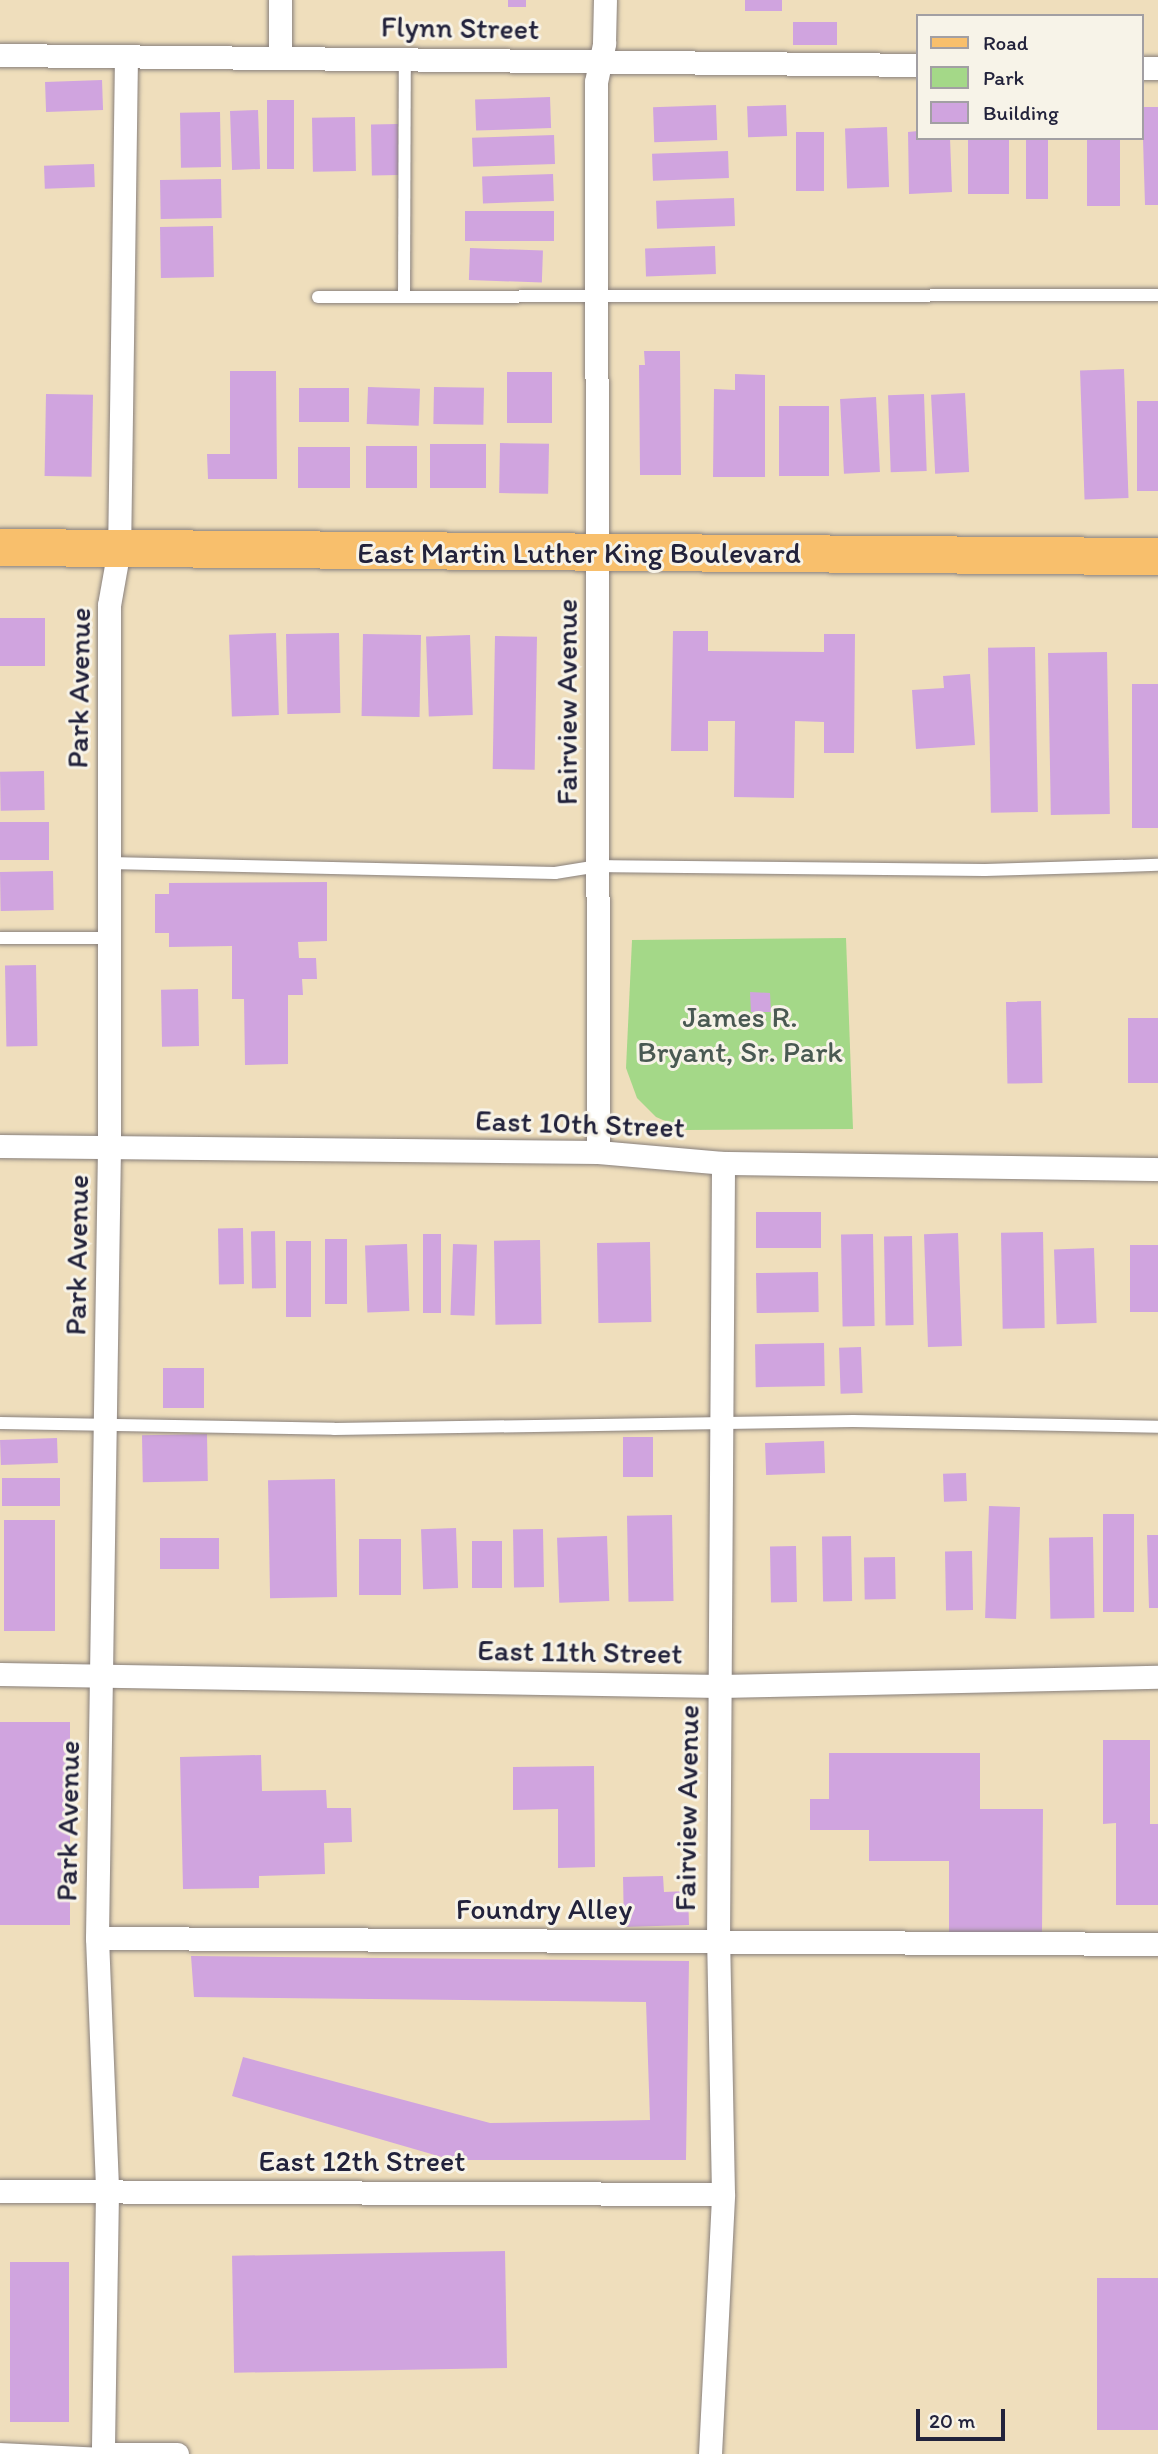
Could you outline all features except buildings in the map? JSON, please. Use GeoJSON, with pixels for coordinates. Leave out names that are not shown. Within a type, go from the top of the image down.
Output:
{"type":"FeatureCollection","features":[{"type":"Feature","properties":{"kind":"main road","name":"East Martin Luther King Boulevard"},"geometry":{"type":"LineString","coordinates":[[0,547],[1158,556]]}},
{"type":"Feature","properties":{"kind":"street"},"geometry":{"type":"LineString","coordinates":[[280,0],[280,57]]}},
{"type":"Feature","properties":{"kind":"street","name":"Fairview Avenue"},"geometry":{"type":"LineString","coordinates":[[598,1152],[597,296],[599,62],[604,43],[604,0]]}},
{"type":"Feature","properties":{"kind":"street","name":"Flynn Street"},"geometry":{"type":"LineString","coordinates":[[0,55],[916,65]]}},
{"type":"Feature","properties":{"kind":"street","name":"Park Avenue"},"geometry":{"type":"LineString","coordinates":[[103,2454],[107,2192],[97,1938],[109,1147],[109,605],[119,549],[126,57]]}},
{"type":"Feature","properties":{"kind":"street","name":"East 10th Street"},"geometry":{"type":"LineString","coordinates":[[0,1146],[598,1152],[723,1163],[1158,1168]]}},
{"type":"Feature","properties":{"kind":"street","name":"Fairview Avenue"},"geometry":{"type":"LineString","coordinates":[[710,2454],[723,2194],[718,1942],[723,1163]]}},
{"type":"Feature","properties":{"kind":"street","name":"East 11th Street"},"geometry":{"type":"LineString","coordinates":[[0,1674],[720,1686],[1158,1677]]}},
{"type":"Feature","properties":{"kind":"street","name":"Foundry Alley"},"geometry":{"type":"LineString","coordinates":[[97,1938],[1158,1944]]}},
{"type":"Feature","properties":{"kind":"street","name":"East 12th Street"},"geometry":{"type":"LineString","coordinates":[[0,2191],[723,2194]]}},
{"type":"Feature","properties":{"kind":"street"},"geometry":{"type":"LineString","coordinates":[[103,2454],[177,2454]]}},
{"type":"Feature","properties":{"kind":"lane"},"geometry":{"type":"LineString","coordinates":[[404,297],[405,59]]}},
{"type":"Feature","properties":{"kind":"lane"},"geometry":{"type":"LineString","coordinates":[[318,297],[1158,295]]}},
{"type":"Feature","properties":{"kind":"lane"},"geometry":{"type":"LineString","coordinates":[[109,863],[555,873],[598,866],[985,870],[1158,865]]}},
{"type":"Feature","properties":{"kind":"lane"},"geometry":{"type":"LineString","coordinates":[[0,938],[110,938]]}},
{"type":"Feature","properties":{"kind":"lane"},"geometry":{"type":"LineString","coordinates":[[0,1423],[106,1427],[853,1422],[1158,1427]]}},
{"type":"Feature","properties":{"kind":"lane"},"geometry":{"type":"LineString","coordinates":[[0,2449],[103,2454]]}},
{"type":"Feature","properties":{"kind":"green space","name":"James R. Bryant, Sr. Park"},"geometry":{"type":"Polygon","coordinates":[[[846,938],[853,1129],[686,1130],[656,1117],[637,1098],[626,1068],[632,940],[846,938]]]}}]}
